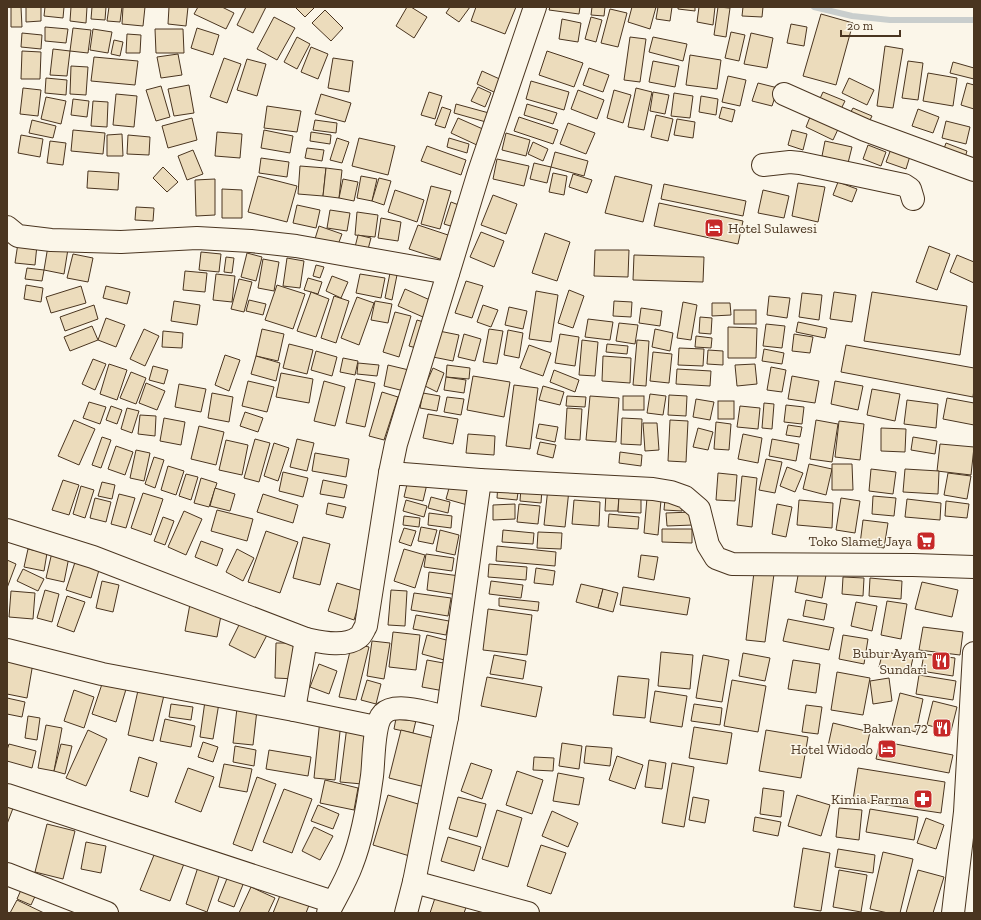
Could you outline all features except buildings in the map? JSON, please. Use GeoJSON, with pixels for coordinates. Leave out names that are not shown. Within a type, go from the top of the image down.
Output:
{"type":"FeatureCollection","features":[{"type":"Feature","properties":{"kind":"street"},"geometry":{"type":"LineString","coordinates":[[7,530],[93,557],[306,639],[324,643],[344,643],[360,637],[366,626],[390,473],[396,444],[479,172],[534,7]]}},
{"type":"Feature","properties":{"kind":"street"},"geometry":{"type":"LineString","coordinates":[[784,94],[865,130],[974,170]]}},
{"type":"Feature","properties":{"kind":"street"},"geometry":{"type":"LineString","coordinates":[[763,166],[790,162],[800,163],[904,185],[910,189],[913,198]]}},
{"type":"Feature","properties":{"kind":"street"},"geometry":{"type":"LineString","coordinates":[[7,227],[18,236],[51,240],[121,242],[198,238],[251,241],[296,246],[448,273]]}},
{"type":"Feature","properties":{"kind":"street"},"geometry":{"type":"LineString","coordinates":[[390,473],[480,480],[653,489],[671,492],[685,497],[699,509],[708,545],[716,558],[732,564],[913,565],[974,567]]}},
{"type":"Feature","properties":{"kind":"street"},"geometry":{"type":"LineString","coordinates":[[406,913],[414,882],[447,717],[480,480]]}},
{"type":"Feature","properties":{"kind":"street"},"geometry":{"type":"LineString","coordinates":[[294,710],[306,639]]}},
{"type":"Feature","properties":{"kind":"street"},"geometry":{"type":"LineString","coordinates":[[7,650],[102,674],[376,727]]}},
{"type":"Feature","properties":{"kind":"street"},"geometry":{"type":"LineString","coordinates":[[953,913],[971,761],[974,653]]}},
{"type":"Feature","properties":{"kind":"street"},"geometry":{"type":"LineString","coordinates":[[7,795],[331,907],[352,865],[364,826],[372,775],[376,727],[382,714],[392,709],[405,708],[447,717]]}},
{"type":"Feature","properties":{"kind":"street"},"geometry":{"type":"LineString","coordinates":[[7,874],[106,913]]}},
{"type":"Feature","properties":{"kind":"street"},"geometry":{"type":"LineString","coordinates":[[414,882],[528,913]]}},
{"type":"Feature","properties":{"kind":"waterway"},"geometry":{"type":"LineString","coordinates":[[814,7],[852,16],[890,20],[974,20]]}},
{"type":"Feature","properties":{"kind":"place","name":"Hotel Sulawesi"},"geometry":{"type":"Point","coordinates":[714,228]}},
{"type":"Feature","properties":{"kind":"place","name":"Toko Slamet Jaya"},"geometry":{"type":"Point","coordinates":[926,541]}},
{"type":"Feature","properties":{"kind":"place","name":"Bubur Ayam Sundari"},"geometry":{"type":"Point","coordinates":[941,661]}},
{"type":"Feature","properties":{"kind":"place","name":"Bakwan 72"},"geometry":{"type":"Point","coordinates":[942,728]}},
{"type":"Feature","properties":{"kind":"place","name":"Hotel Widodo"},"geometry":{"type":"Point","coordinates":[887,749]}},
{"type":"Feature","properties":{"kind":"place","name":"Kimia Farma"},"geometry":{"type":"Point","coordinates":[923,799]}}]}
